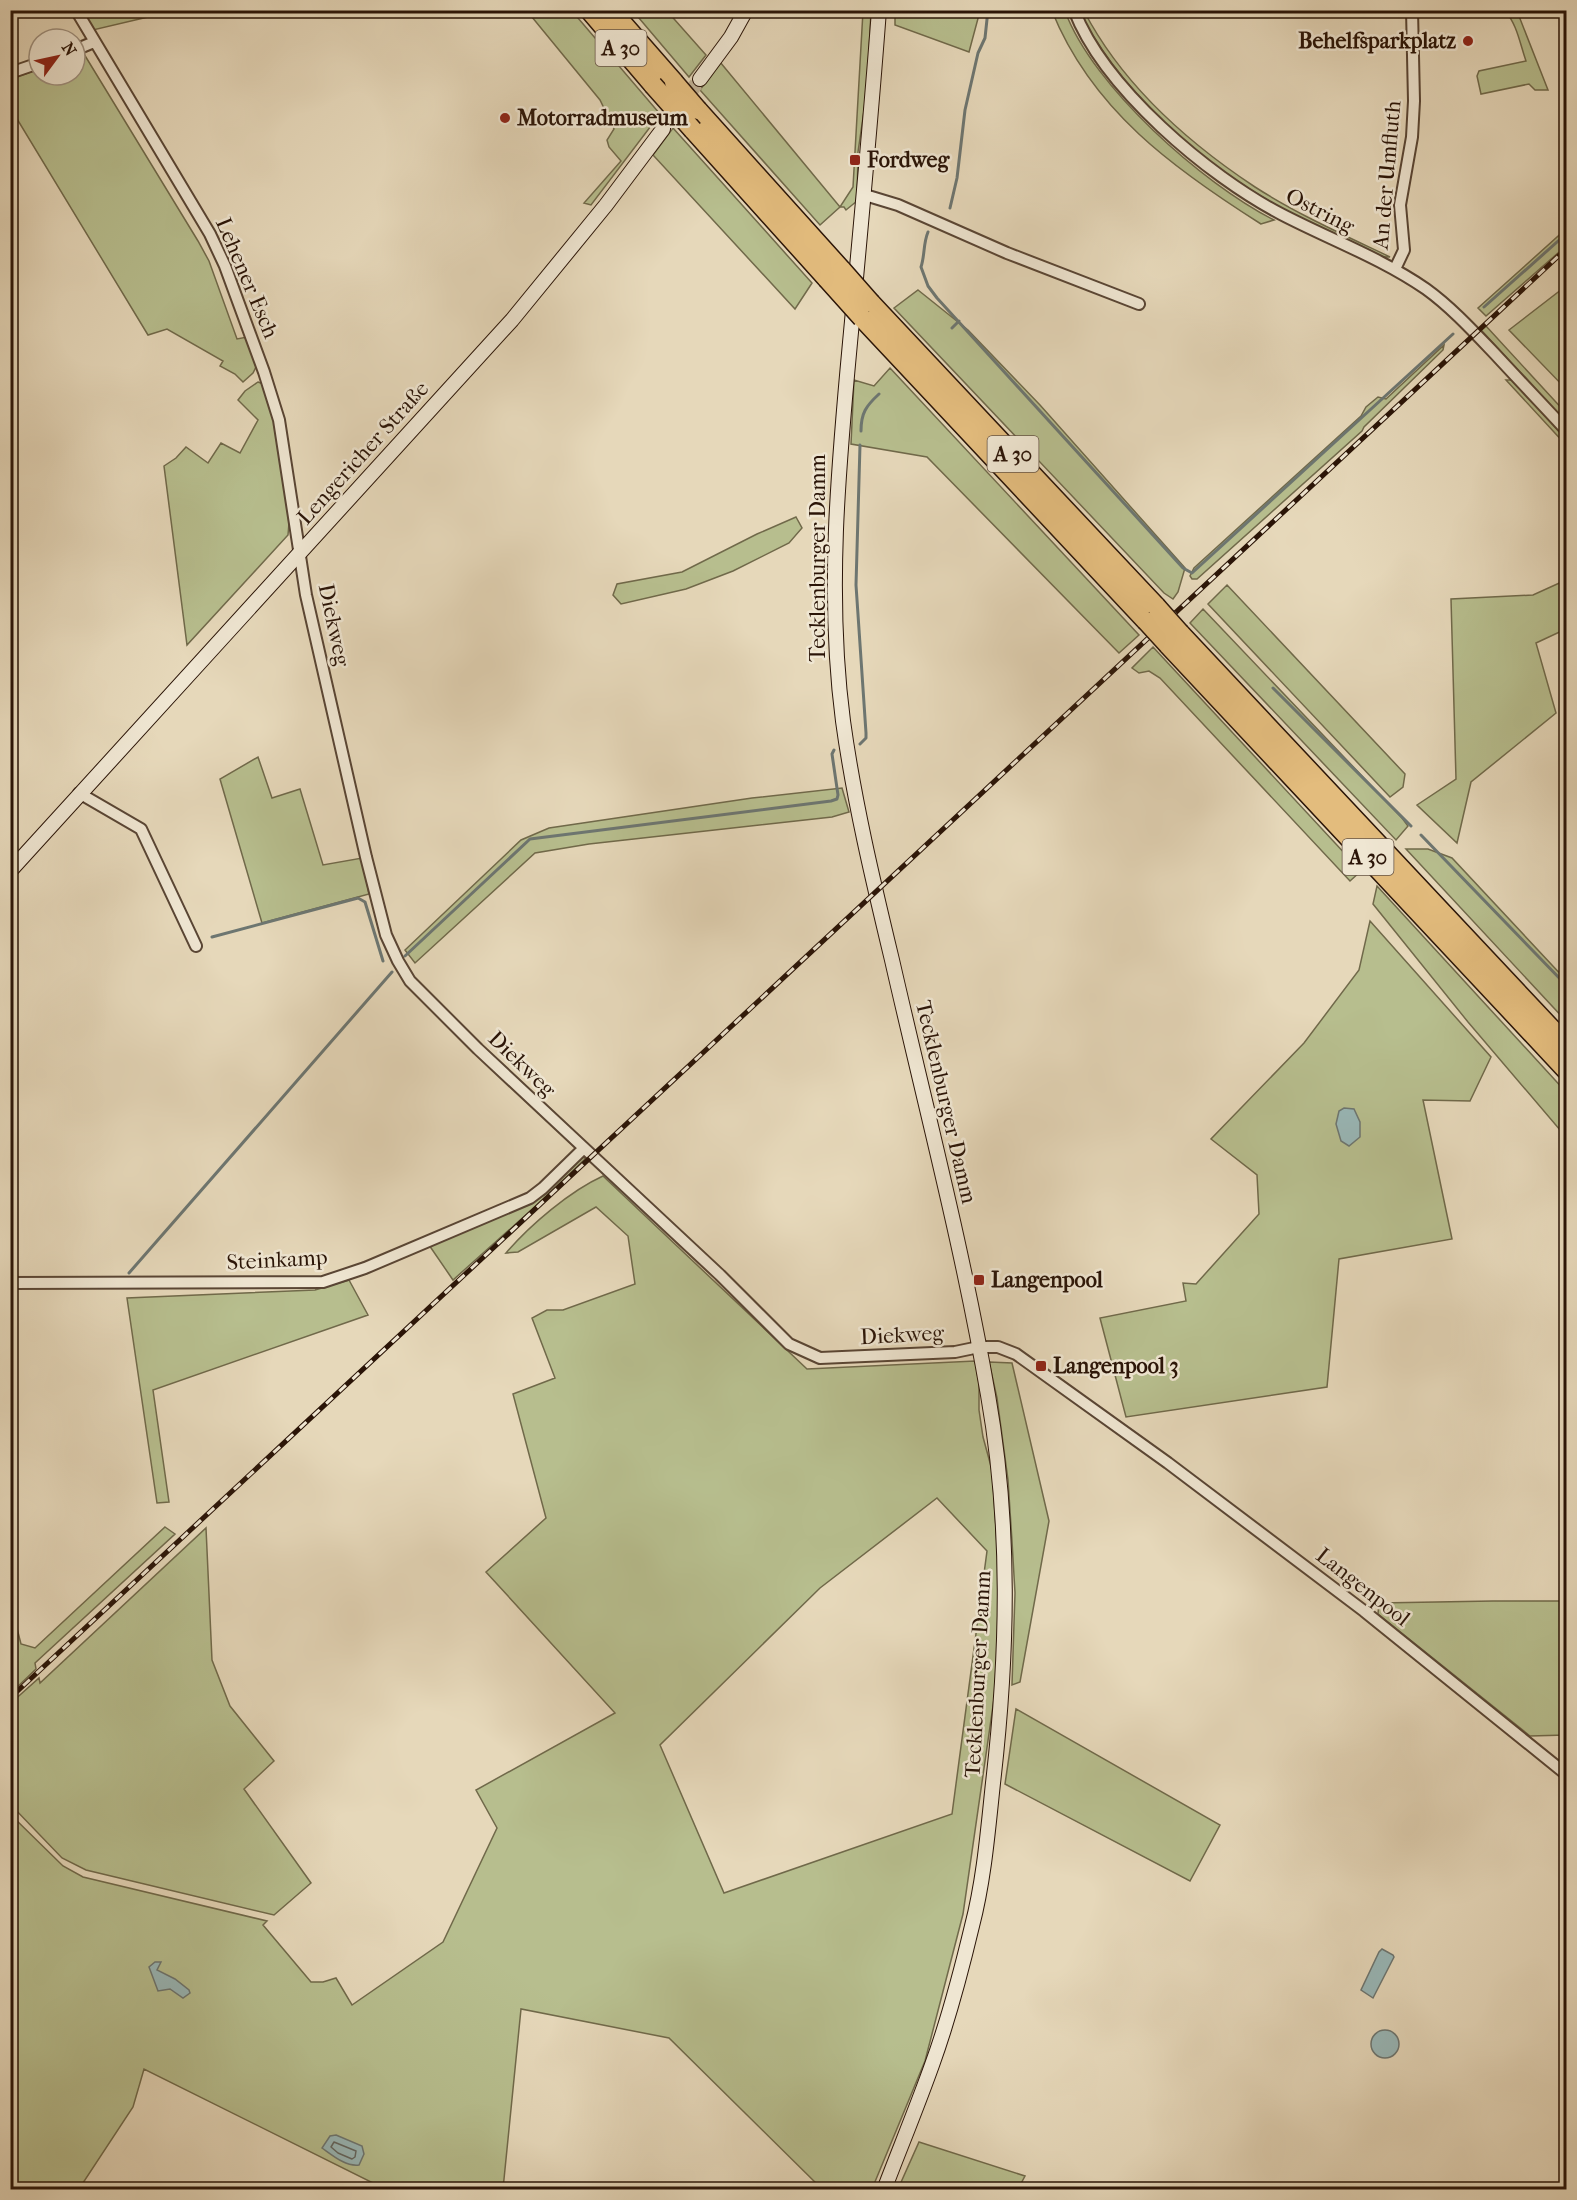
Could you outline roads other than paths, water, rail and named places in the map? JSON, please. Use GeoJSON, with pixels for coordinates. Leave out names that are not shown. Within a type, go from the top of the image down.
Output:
{"type":"FeatureCollection","features":[{"type":"Feature","properties":{"kind":"highway","name":"A 30"},"geometry":{"type":"LineString","coordinates":[[589,10],[693,130],[834,275],[1151,614],[1566,1070]]}},
{"type":"Feature","properties":{"kind":"highway","name":"A 30"},"geometry":{"type":"LineString","coordinates":[[611,10],[698,110],[834,275]]}},
{"type":"Feature","properties":{"kind":"highway","name":"A 30"},"geometry":{"type":"LineString","coordinates":[[1174,639],[1566,1044]]}},
{"type":"Feature","properties":{"kind":"main road"},"geometry":{"type":"LineString","coordinates":[[700,78],[730,37],[746,10]]}},
{"type":"Feature","properties":{"kind":"main road","name":"Tecklenburger Damm"},"geometry":{"type":"LineString","coordinates":[[879,10],[865,195],[837,501],[835,595],[838,663],[843,722],[861,825],[990,1401],[999,1482],[1006,1598],[1000,1720],[989,1823],[974,1920],[933,2062],[884,2190]]}},
{"type":"Feature","properties":{"kind":"main road","name":"Lengericher Straße"},"geometry":{"type":"LineString","coordinates":[[10,871],[512,320],[606,205],[663,129]]}},
{"type":"Feature","properties":{"kind":"street","name":"Lehener Esch"},"geometry":{"type":"LineString","coordinates":[[76,10],[210,234],[225,266],[270,388],[279,420],[300,553]]}},
{"type":"Feature","properties":{"kind":"street","name":"Ostring"},"geometry":{"type":"LineString","coordinates":[[1074,10],[1089,40],[1117,78],[1141,106],[1182,145],[1233,184],[1278,213],[1395,269],[1427,290],[1458,317],[1566,430]]}},
{"type":"Feature","properties":{"kind":"street","name":"An der Umfluth"},"geometry":{"type":"LineString","coordinates":[[1395,269],[1405,243],[1400,205],[1413,128],[1412,10]]}},
{"type":"Feature","properties":{"kind":"street"},"geometry":{"type":"LineString","coordinates":[[87,45],[94,42]]}},
{"type":"Feature","properties":{"kind":"street"},"geometry":{"type":"LineString","coordinates":[[10,73],[27,67]]}},
{"type":"Feature","properties":{"kind":"street"},"geometry":{"type":"LineString","coordinates":[[865,195],[898,205],[1007,253],[1139,304]]}},
{"type":"Feature","properties":{"kind":"street","name":"Diekweg"},"geometry":{"type":"LineString","coordinates":[[300,553],[306,595],[377,906],[386,935],[410,981],[470,1042],[720,1275],[789,1344],[820,1358],[955,1352],[979,1347]]}},
{"type":"Feature","properties":{"kind":"street"},"geometry":{"type":"LineString","coordinates":[[79,793],[141,829],[196,946]]}},
{"type":"Feature","properties":{"kind":"street","name":"Steinkamp"},"geometry":{"type":"LineString","coordinates":[[10,1283],[323,1282],[365,1269],[530,1198],[583,1149]]}},
{"type":"Feature","properties":{"kind":"street","name":"Langenpool"},"geometry":{"type":"LineString","coordinates":[[979,1347],[998,1347],[1016,1354],[1168,1463],[1364,1611],[1566,1774]]}},
{"type":"Feature","properties":{"kind":"water"},"geometry":{"type":"Polygon","coordinates":[[[1344,1108],[1354,1109],[1360,1122],[1360,1137],[1349,1146],[1341,1141],[1336,1124],[1339,1111],[1344,1108]]]}},
{"type":"Feature","properties":{"kind":"water"},"geometry":{"type":"Polygon","coordinates":[[[1382,1949],[1394,1957],[1373,1998],[1361,1990],[1382,1949]]]}},
{"type":"Feature","properties":{"kind":"water"},"geometry":{"type":"Polygon","coordinates":[[[155,1962],[161,1962],[157,1970],[175,1979],[190,1993],[183,1998],[170,1989],[158,1991],[149,1967],[155,1962]]]}},
{"type":"Feature","properties":{"kind":"water"},"geometry":{"type":"Polygon","coordinates":[[[1385,2030],[1395,2034],[1399,2044],[1395,2054],[1385,2058],[1375,2054],[1371,2044],[1375,2034],[1385,2030]]]}},
{"type":"Feature","properties":{"kind":"water"},"geometry":{"type":"Polygon","coordinates":[[[336,2135],[362,2146],[364,2154],[359,2165],[344,2162],[322,2148],[330,2136],[336,2135]]]}},
{"type":"Feature","properties":{"kind":"waterway"},"geometry":{"type":"LineString","coordinates":[[950,208],[957,178],[965,110],[978,53],[985,38],[988,10]]}},
{"type":"Feature","properties":{"kind":"waterway"},"geometry":{"type":"LineString","coordinates":[[928,232],[921,267],[928,286],[937,298],[1183,568],[1192,573],[1453,334]]}},
{"type":"Feature","properties":{"kind":"waterway"},"geometry":{"type":"LineString","coordinates":[[1484,307],[1566,234]]}},
{"type":"Feature","properties":{"kind":"waterway"},"geometry":{"type":"LineString","coordinates":[[952,328],[959,321]]}},
{"type":"Feature","properties":{"kind":"waterway"},"geometry":{"type":"LineString","coordinates":[[861,431],[865,410],[879,394]]}},
{"type":"Feature","properties":{"kind":"waterway"},"geometry":{"type":"LineString","coordinates":[[860,445],[856,585],[866,733],[866,738],[860,744]]}},
{"type":"Feature","properties":{"kind":"waterway"},"geometry":{"type":"LineString","coordinates":[[1273,688],[1411,826]]}},
{"type":"Feature","properties":{"kind":"waterway"},"geometry":{"type":"LineString","coordinates":[[405,956],[530,839],[831,801],[837,799],[838,795],[832,754],[834,750]]}},
{"type":"Feature","properties":{"kind":"waterway"},"geometry":{"type":"LineString","coordinates":[[1421,835],[1566,985]]}},
{"type":"Feature","properties":{"kind":"waterway"},"geometry":{"type":"LineString","coordinates":[[212,937],[358,898],[365,902],[383,961]]}},
{"type":"Feature","properties":{"kind":"waterway"},"geometry":{"type":"LineString","coordinates":[[129,1273],[392,972]]}},
{"type":"Feature","properties":{"kind":"tunnel"},"geometry":{"type":"LineString","coordinates":[[663,129],[700,79]]}},
{"type":"Feature","properties":{"kind":"railway"},"geometry":{"type":"LineString","coordinates":[[10,1698],[1566,249]]}},
{"type":"Feature","properties":{"kind":"place","name":"Behelfsparkplatz"},"geometry":{"type":"Point","coordinates":[1468,41]}},
{"type":"Feature","properties":{"kind":"place","name":"Motorradmuseum"},"geometry":{"type":"Point","coordinates":[505,118]}},
{"type":"Feature","properties":{"kind":"place","name":"Fordweg"},"geometry":{"type":"Point","coordinates":[855,160]}},
{"type":"Feature","properties":{"kind":"place","name":"Langenpool"},"geometry":{"type":"Point","coordinates":[979,1280]}},
{"type":"Feature","properties":{"kind":"place","name":"Langenpool 3"},"geometry":{"type":"Point","coordinates":[1041,1366]}}]}
